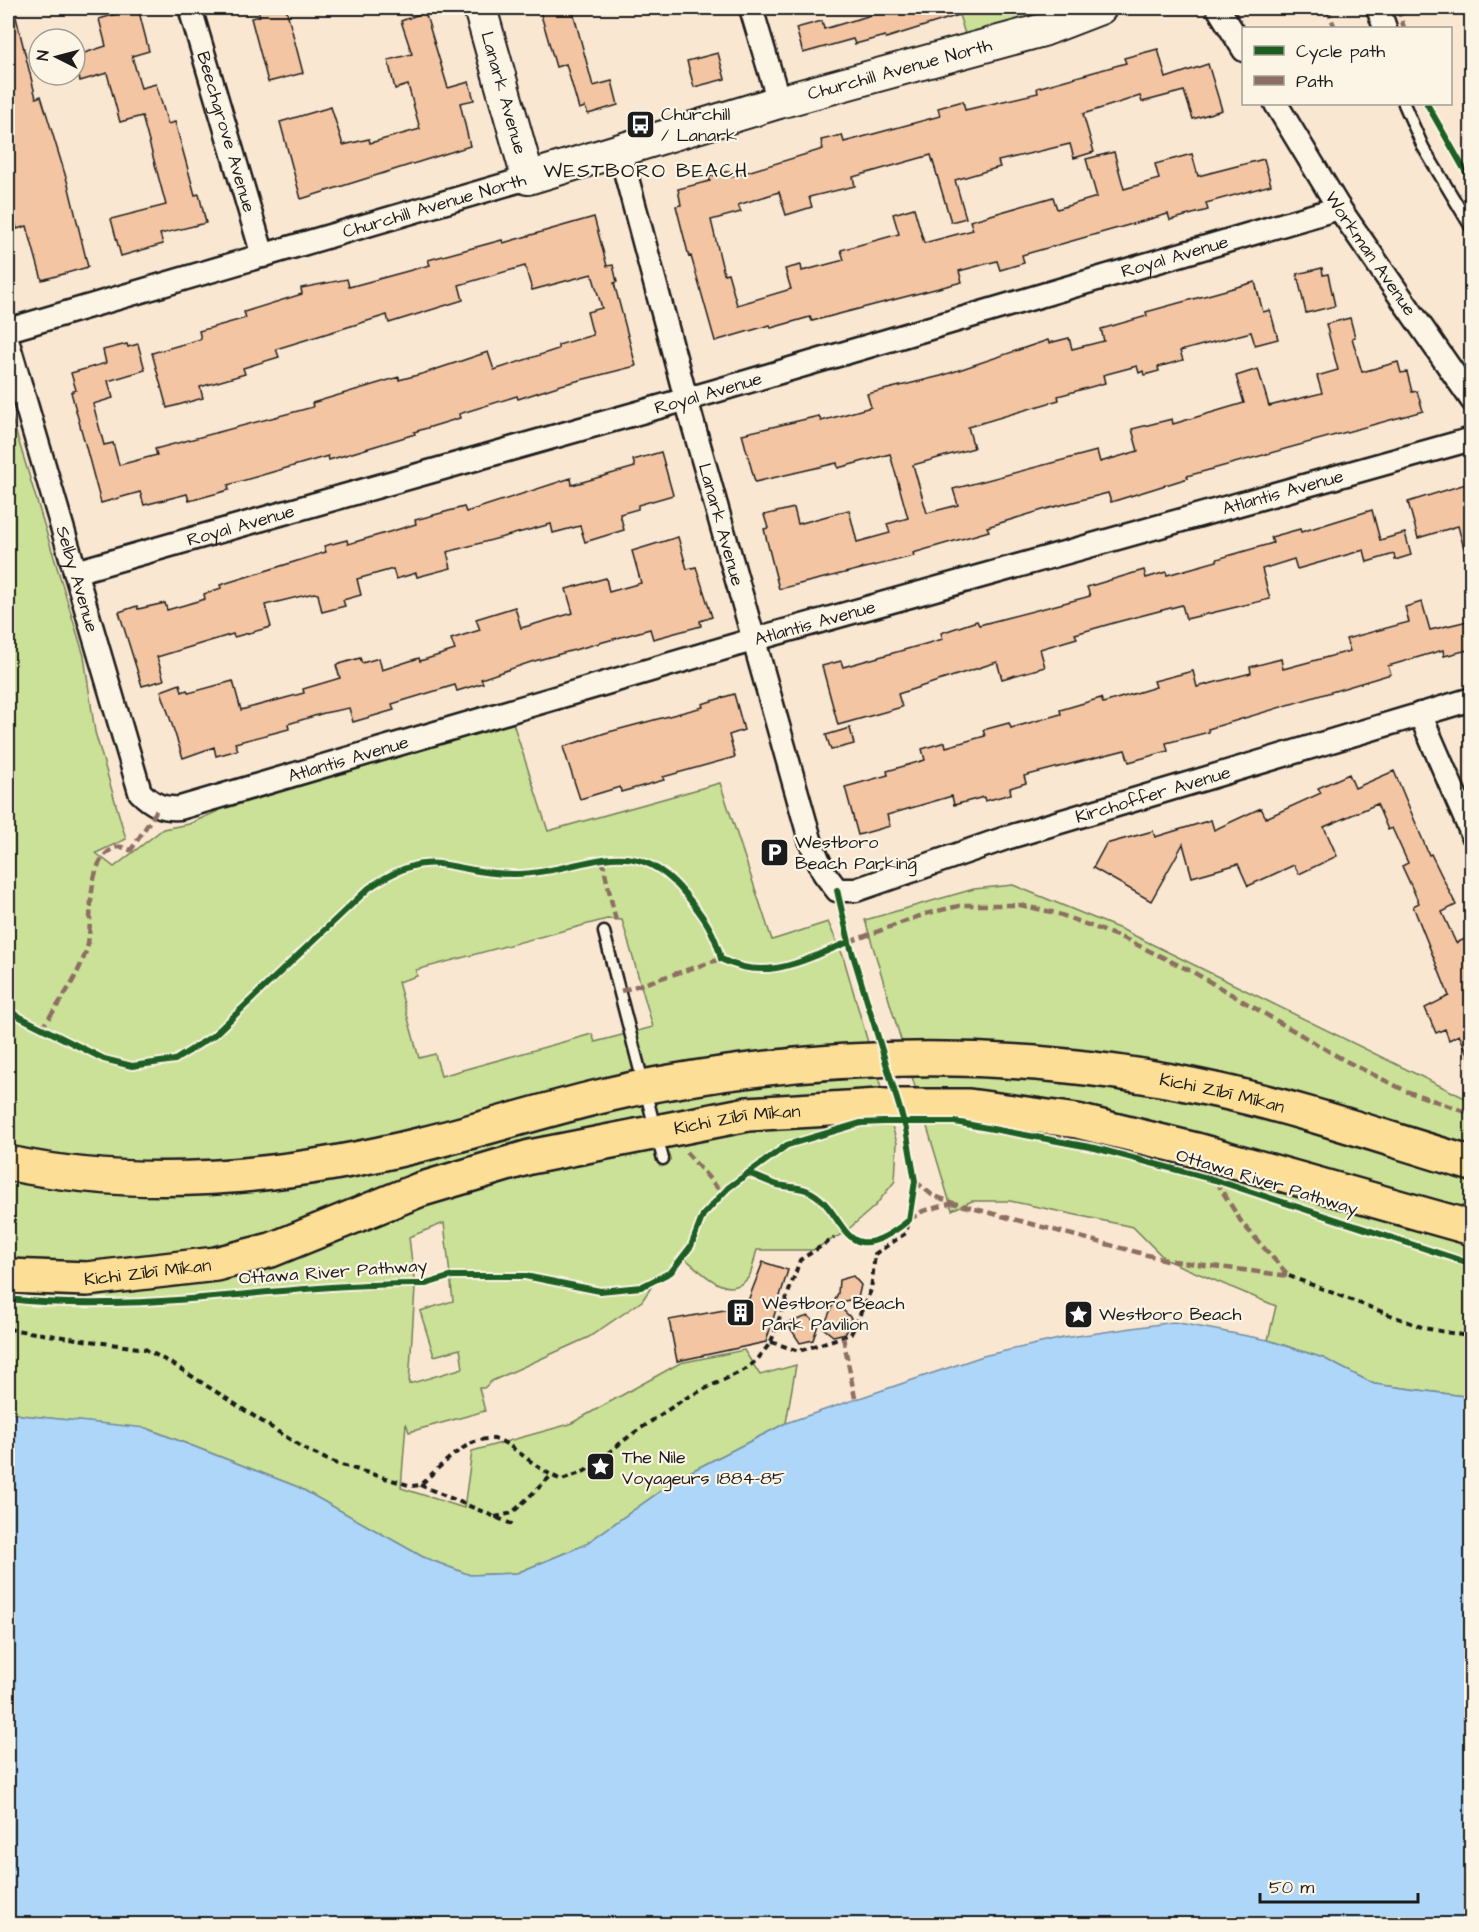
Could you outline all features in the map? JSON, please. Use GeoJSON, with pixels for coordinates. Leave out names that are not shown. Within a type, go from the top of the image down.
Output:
{"type":"FeatureCollection","features":[{"type":"Feature","properties":{"kind":"highway","name":"Kichi Zībī Mīkan"},"geometry":{"type":"LineString","coordinates":[[8,1163],[53,1171],[136,1179],[266,1174],[336,1164],[646,1087],[732,1072],[866,1059],[907,1058],[1034,1062],[1114,1071],[1183,1083],[1283,1106],[1472,1164]]}},
{"type":"Feature","properties":{"kind":"highway","name":"Kichi Zībī Mīkan"},"geometry":{"type":"LineString","coordinates":[[8,1276],[87,1279],[224,1263],[299,1241],[419,1191],[484,1169],[660,1144],[766,1112],[880,1106],[969,1106],[1040,1114],[1113,1129],[1472,1228]]}},
{"type":"Feature","properties":{"kind":"street","name":"Beechgrove Avenue"},"geometry":{"type":"LineString","coordinates":[[190,8],[263,256]]}},
{"type":"Feature","properties":{"kind":"street","name":"Lanark Avenue"},"geometry":{"type":"LineString","coordinates":[[480,8],[528,178]]}},
{"type":"Feature","properties":{"kind":"street"},"geometry":{"type":"LineString","coordinates":[[751,8],[778,102]]}},
{"type":"Feature","properties":{"kind":"street","name":"Churchill Avenue North"},"geometry":{"type":"LineString","coordinates":[[8,330],[620,152],[778,102],[1043,30],[1101,8]]}},
{"type":"Feature","properties":{"kind":"street"},"geometry":{"type":"LineString","coordinates":[[1218,8],[1242,47]]}},
{"type":"Feature","properties":{"kind":"street"},"geometry":{"type":"LineString","coordinates":[[1378,8],[1385,27]]}},
{"type":"Feature","properties":{"kind":"street","name":"Workman Avenue"},"geometry":{"type":"LineString","coordinates":[[1277,105],[1339,208],[1472,400]]}},
{"type":"Feature","properties":{"kind":"street","name":"Lanark Avenue"},"geometry":{"type":"LineString","coordinates":[[620,152],[686,399],[756,639],[811,843],[824,873],[837,890]]}},
{"type":"Feature","properties":{"kind":"street","name":"Royal Avenue"},"geometry":{"type":"LineString","coordinates":[[75,572],[686,399],[1339,208]]}},
{"type":"Feature","properties":{"kind":"street","name":"Selby Avenue"},"geometry":{"type":"LineString","coordinates":[[8,343],[140,792],[159,807]]}},
{"type":"Feature","properties":{"kind":"street","name":"Atlantis Avenue"},"geometry":{"type":"LineString","coordinates":[[159,807],[180,808],[756,639],[1472,438]]}},
{"type":"Feature","properties":{"kind":"street","name":"Kirchoffer Avenue"},"geometry":{"type":"LineString","coordinates":[[837,890],[856,890],[1006,838],[1472,699]]}},
{"type":"Feature","properties":{"kind":"street"},"geometry":{"type":"LineString","coordinates":[[1420,714],[1472,834]]}},
{"type":"Feature","properties":{"kind":"lane"},"geometry":{"type":"LineString","coordinates":[[1404,105],[1423,147],[1472,229]]}},
{"type":"Feature","properties":{"kind":"lane"},"geometry":{"type":"LineString","coordinates":[[604,932],[660,1144]]}},
{"type":"Feature","properties":{"kind":"path"},"geometry":{"type":"LineString","coordinates":[[771,1342],[799,1351],[851,1335],[870,1290],[875,1254],[906,1233],[909,1211]]}},
{"type":"Feature","properties":{"kind":"path"},"geometry":{"type":"LineString","coordinates":[[888,1237],[909,1220]]}},
{"type":"Feature","properties":{"kind":"path"},"geometry":{"type":"LineString","coordinates":[[420,1485],[466,1447],[474,1442],[489,1439],[501,1441],[550,1476],[562,1480],[585,1471],[657,1416],[684,1399],[744,1370],[757,1360],[771,1342],[800,1260],[834,1238]]}},
{"type":"Feature","properties":{"kind":"path"},"geometry":{"type":"LineString","coordinates":[[1289,1276],[1424,1328],[1472,1337]]}},
{"type":"Feature","properties":{"kind":"path"},"geometry":{"type":"LineString","coordinates":[[8,1329],[145,1349],[176,1366],[314,1454],[412,1486],[420,1485],[514,1525]]}},
{"type":"Feature","properties":{"kind":"path"},"geometry":{"type":"LineString","coordinates":[[495,1517],[512,1513],[550,1476]]}},
{"type":"Feature","properties":{"kind":"green space"},"geometry":{"type":"Polygon","coordinates":[[[957,8],[1078,8],[967,41],[957,8]]]}},
{"type":"Feature","properties":{"kind":"green space"},"geometry":{"type":"Polygon","coordinates":[[[8,406],[84,656],[95,732],[126,839],[96,853],[114,867],[163,829],[189,824],[220,810],[513,723],[548,831],[720,783],[772,940],[828,922],[843,956],[897,1143],[895,1181],[875,1206],[844,1233],[813,1250],[757,1250],[748,1278],[740,1285],[731,1287],[714,1281],[682,1256],[652,1286],[642,1301],[589,1337],[492,1381],[484,1388],[479,1388],[485,1411],[409,1432],[406,1423],[401,1488],[464,1508],[472,1451],[570,1424],[680,1363],[744,1350],[760,1375],[796,1365],[786,1423],[682,1476],[584,1545],[517,1573],[470,1575],[423,1557],[298,1487],[149,1429],[21,1415],[8,1411],[8,406]],[[607,919],[416,970],[417,976],[398,982],[419,1058],[435,1054],[441,1076],[592,1034],[595,1042],[653,1027],[622,920],[607,919]],[[444,1223],[409,1237],[415,1288],[409,1384],[463,1368],[460,1349],[434,1356],[420,1311],[453,1301],[444,1223]]]}},
{"type":"Feature","properties":{"kind":"green space"},"geometry":{"type":"Polygon","coordinates":[[[1013,885],[1123,930],[1471,1101],[1471,1397],[1374,1384],[1323,1358],[1268,1340],[1276,1306],[1166,1260],[1133,1227],[1010,1201],[972,1201],[952,1210],[865,920],[974,889],[1013,885]]]}},
{"type":"Feature","properties":{"kind":"water"},"geometry":{"type":"Polygon","coordinates":[[[1174,1322],[1268,1340],[1323,1358],[1374,1384],[1471,1397],[1471,1924],[8,1924],[8,1411],[21,1415],[146,1428],[298,1487],[423,1557],[470,1575],[517,1573],[584,1545],[682,1476],[786,1423],[983,1356],[1063,1338],[1174,1322]]]}},
{"type":"Feature","properties":{"kind":"building"},"geometry":{"type":"Polygon","coordinates":[[[138,8],[149,51],[132,56],[141,88],[156,84],[168,124],[175,122],[195,195],[199,194],[206,223],[160,234],[163,244],[121,256],[111,219],[166,205],[142,116],[120,122],[107,73],[87,79],[87,52],[106,46],[99,19],[138,8]]]}},
{"type":"Feature","properties":{"kind":"building"},"geometry":{"type":"Polygon","coordinates":[[[257,8],[286,8],[303,73],[268,82],[251,18],[260,16],[257,8]]]}},
{"type":"Feature","properties":{"kind":"building"},"geometry":{"type":"Polygon","coordinates":[[[539,8],[572,8],[593,86],[612,81],[618,105],[588,114],[585,107],[579,109],[566,64],[556,67],[539,8]]]}},
{"type":"Feature","properties":{"kind":"building"},"geometry":{"type":"Polygon","coordinates":[[[895,8],[971,8],[972,11],[886,38],[885,36],[855,44],[853,39],[803,53],[796,28],[822,21],[824,29],[895,8]]]}},
{"type":"Feature","properties":{"kind":"building"},"geometry":{"type":"Polygon","coordinates":[[[14,9],[27,62],[27,87],[33,87],[36,98],[41,96],[68,184],[88,267],[42,280],[27,226],[17,229],[8,194],[8,10],[14,9]]]}},
{"type":"Feature","properties":{"kind":"building"},"geometry":{"type":"Polygon","coordinates":[[[425,12],[448,88],[469,82],[474,100],[460,103],[470,146],[301,199],[280,122],[331,107],[343,145],[369,139],[370,143],[420,129],[408,85],[395,89],[388,60],[412,54],[401,21],[425,12]]]}},
{"type":"Feature","properties":{"kind":"building"},"geometry":{"type":"Polygon","coordinates":[[[1158,49],[1166,78],[1208,64],[1222,110],[1193,119],[1184,91],[1142,102],[1140,96],[1083,114],[1094,152],[1074,158],[1070,144],[998,161],[1000,167],[955,180],[966,218],[951,222],[931,155],[853,177],[855,186],[809,197],[812,207],[786,215],[779,192],[738,205],[741,212],[711,220],[724,274],[728,273],[737,305],[791,289],[785,269],[801,265],[802,271],[844,260],[841,250],[899,234],[893,214],[914,208],[924,243],[973,230],[970,221],[1053,197],[1057,209],[1097,197],[1086,159],[1114,152],[1124,189],[1159,179],[1155,164],[1192,154],[1198,176],[1264,159],[1271,185],[1206,203],[1208,210],[1170,220],[1168,214],[1022,255],[1024,263],[1000,270],[997,261],[959,271],[962,282],[812,321],[810,317],[771,328],[770,325],[715,341],[676,206],[681,205],[678,189],[710,181],[709,177],[729,171],[731,177],[823,149],[821,140],[842,135],[844,142],[940,116],[938,108],[963,101],[965,110],[1038,93],[1037,88],[1126,63],[1124,58],[1158,49]]]}},
{"type":"Feature","properties":{"kind":"building"},"geometry":{"type":"Polygon","coordinates":[[[718,53],[725,79],[694,87],[687,61],[718,53]]]}},
{"type":"Feature","properties":{"kind":"building"},"geometry":{"type":"Polygon","coordinates":[[[594,217],[607,266],[613,265],[617,282],[614,283],[636,366],[561,385],[518,399],[517,396],[459,414],[460,418],[414,432],[415,434],[329,460],[328,456],[228,485],[229,490],[189,501],[187,494],[144,505],[140,492],[101,503],[71,392],[76,390],[71,373],[106,363],[103,350],[127,344],[128,347],[138,344],[145,370],[108,381],[113,398],[93,404],[104,445],[113,443],[119,465],[157,455],[155,449],[313,407],[312,403],[399,377],[399,380],[425,373],[488,352],[494,370],[558,349],[558,345],[593,335],[587,312],[602,308],[592,274],[532,290],[525,266],[459,285],[463,300],[389,323],[387,315],[276,349],[279,357],[243,368],[245,374],[200,387],[203,398],[167,408],[152,353],[201,339],[199,331],[246,318],[244,312],[302,294],[301,288],[347,279],[349,287],[430,265],[428,260],[502,240],[503,243],[594,217]]]}},
{"type":"Feature","properties":{"kind":"building"},"geometry":{"type":"Polygon","coordinates":[[[1322,268],[1323,275],[1328,274],[1335,306],[1306,313],[1297,274],[1322,268]]]}},
{"type":"Feature","properties":{"kind":"building"},"geometry":{"type":"Polygon","coordinates":[[[1255,282],[1263,312],[1270,310],[1278,339],[1255,345],[1251,332],[1180,351],[1183,360],[1158,367],[1159,371],[1144,375],[1143,371],[1139,373],[1137,366],[1103,375],[1105,383],[1058,396],[1059,400],[968,427],[974,448],[913,465],[927,513],[958,505],[953,489],[1097,451],[1100,462],[1138,451],[1132,429],[1172,419],[1173,424],[1244,403],[1236,376],[1258,369],[1269,406],[1322,393],[1317,376],[1338,370],[1326,324],[1350,318],[1355,337],[1352,338],[1362,372],[1398,362],[1401,373],[1407,372],[1412,392],[1417,391],[1423,411],[1187,476],[1188,478],[1111,502],[1108,493],[1046,509],[987,527],[989,531],[913,553],[914,556],[779,589],[764,529],[768,528],[764,515],[794,508],[798,524],[849,510],[857,542],[890,533],[887,524],[908,518],[890,454],[838,468],[837,463],[755,482],[742,434],[819,416],[821,421],[871,407],[867,394],[941,376],[1048,340],[1049,343],[1069,338],[1072,349],[1104,341],[1101,329],[1147,316],[1146,312],[1255,282]]]}},
{"type":"Feature","properties":{"kind":"building"},"geometry":{"type":"Polygon","coordinates":[[[661,452],[673,495],[638,505],[638,509],[620,514],[624,530],[585,542],[580,526],[553,533],[551,524],[447,552],[451,568],[417,577],[416,573],[396,579],[393,569],[357,579],[361,595],[343,600],[345,606],[322,612],[318,594],[314,593],[265,605],[271,627],[234,637],[233,634],[157,657],[164,680],[142,686],[119,612],[137,606],[138,609],[165,603],[167,610],[205,599],[204,594],[221,588],[220,585],[326,552],[324,546],[347,540],[348,544],[416,524],[415,520],[464,507],[466,512],[571,478],[572,485],[635,467],[633,460],[661,452]]]}},
{"type":"Feature","properties":{"kind":"building"},"geometry":{"type":"Polygon","coordinates":[[[1472,482],[1472,555],[1466,556],[1458,526],[1418,538],[1408,502],[1472,482]]]}},
{"type":"Feature","properties":{"kind":"building"},"geometry":{"type":"Polygon","coordinates":[[[1372,510],[1380,540],[1405,533],[1411,555],[1395,560],[1394,554],[1367,562],[1364,550],[1297,569],[1294,559],[1262,569],[1270,599],[1186,619],[1182,605],[1075,634],[1077,638],[1040,649],[1045,667],[1002,679],[997,662],[898,694],[902,707],[838,725],[822,666],[841,661],[843,667],[943,639],[941,633],[977,621],[979,625],[1090,596],[1087,587],[1144,570],[1146,578],[1166,572],[1167,575],[1273,543],[1271,537],[1300,529],[1301,532],[1372,510]]]}},
{"type":"Feature","properties":{"kind":"building"},"geometry":{"type":"Polygon","coordinates":[[[678,537],[687,569],[696,567],[712,617],[700,621],[701,626],[653,639],[650,629],[531,662],[481,679],[483,683],[457,691],[455,685],[392,704],[394,710],[353,722],[349,708],[324,713],[288,724],[289,729],[235,743],[238,750],[216,756],[214,747],[183,758],[161,691],[180,684],[182,692],[187,690],[189,693],[233,681],[241,710],[304,693],[303,689],[340,678],[336,665],[360,658],[362,663],[379,658],[382,670],[419,658],[420,661],[455,650],[451,639],[480,630],[476,619],[515,607],[521,628],[573,613],[566,589],[606,578],[609,592],[641,583],[632,551],[678,537]]]}},
{"type":"Feature","properties":{"kind":"building"},"geometry":{"type":"Polygon","coordinates":[[[1422,602],[1430,630],[1472,620],[1472,649],[1444,656],[1443,650],[1388,666],[1391,674],[1208,729],[1209,732],[1166,743],[1168,751],[1129,762],[1125,750],[1024,776],[1026,783],[1010,788],[1011,794],[985,801],[984,797],[954,805],[952,796],[887,815],[890,826],[858,835],[845,787],[888,775],[887,771],[925,760],[922,749],[945,742],[946,747],[985,736],[983,730],[1009,723],[1011,728],[1061,714],[1060,710],[1101,698],[1103,703],[1156,687],[1154,681],[1193,671],[1197,687],[1251,673],[1250,667],[1281,659],[1283,669],[1350,651],[1346,639],[1409,622],[1405,607],[1422,602]]]}},
{"type":"Feature","properties":{"kind":"building"},"geometry":{"type":"Polygon","coordinates":[[[734,694],[744,730],[729,735],[735,757],[663,777],[664,780],[621,792],[620,787],[580,799],[563,747],[605,733],[703,707],[702,704],[734,694]]]}},
{"type":"Feature","properties":{"kind":"building"},"geometry":{"type":"Polygon","coordinates":[[[850,728],[854,744],[831,750],[826,735],[850,728]]]}},
{"type":"Feature","properties":{"kind":"building"},"geometry":{"type":"Polygon","coordinates":[[[1394,771],[1429,855],[1431,854],[1456,905],[1442,912],[1456,943],[1472,936],[1472,1062],[1459,1035],[1449,1040],[1445,1029],[1436,1033],[1425,1008],[1449,996],[1413,906],[1419,903],[1402,866],[1408,863],[1392,828],[1388,830],[1377,804],[1324,827],[1337,856],[1299,874],[1294,865],[1248,886],[1238,864],[1192,877],[1183,844],[1151,901],[1093,868],[1106,844],[1153,831],[1155,837],[1211,820],[1214,830],[1261,808],[1266,818],[1321,793],[1318,788],[1349,774],[1355,788],[1394,771]]]}},
{"type":"Feature","properties":{"kind":"building","name":"Westboro Beach Park Pavilion"},"geometry":{"type":"Polygon","coordinates":[[[763,1262],[788,1270],[766,1342],[677,1361],[669,1320],[746,1306],[763,1262]]]}},
{"type":"Feature","properties":{"kind":"building"},"geometry":{"type":"Polygon","coordinates":[[[853,1276],[861,1285],[858,1298],[836,1303],[851,1318],[849,1326],[846,1333],[833,1336],[823,1328],[838,1293],[839,1280],[853,1276]]]}},
{"type":"Feature","properties":{"kind":"building"},"geometry":{"type":"Polygon","coordinates":[[[808,1316],[818,1325],[813,1340],[800,1343],[787,1323],[808,1316]]]}},
{"type":"Feature","properties":{"kind":"marked path"},"geometry":{"type":"LineString","coordinates":[[1327,8],[1335,27]]}},
{"type":"Feature","properties":{"kind":"marked path"},"geometry":{"type":"LineString","coordinates":[[1398,8],[1404,27]]}},
{"type":"Feature","properties":{"kind":"marked path"},"geometry":{"type":"LineString","coordinates":[[41,1029],[67,991],[87,948],[92,891],[99,863],[107,853],[118,847],[131,850],[159,807]]}},
{"type":"Feature","properties":{"kind":"marked path"},"geometry":{"type":"LineString","coordinates":[[602,859],[616,921]]}},
{"type":"Feature","properties":{"kind":"marked path"},"geometry":{"type":"LineString","coordinates":[[849,942],[925,914],[963,905],[1020,905],[1056,913],[1125,939],[1193,972],[1344,1060],[1406,1091],[1472,1114]]}},
{"type":"Feature","properties":{"kind":"marked path"},"geometry":{"type":"LineString","coordinates":[[621,991],[721,959]]}},
{"type":"Feature","properties":{"kind":"marked path"},"geometry":{"type":"LineString","coordinates":[[686,1152],[722,1193]]}},
{"type":"Feature","properties":{"kind":"marked path"},"geometry":{"type":"LineString","coordinates":[[915,1181],[932,1195],[953,1203],[1166,1260],[1289,1276]]}},
{"type":"Feature","properties":{"kind":"marked path"},"geometry":{"type":"LineString","coordinates":[[1216,1181],[1242,1223],[1289,1276]]}},
{"type":"Feature","properties":{"kind":"marked path"},"geometry":{"type":"LineString","coordinates":[[909,1220],[923,1211],[953,1203]]}},
{"type":"Feature","properties":{"kind":"marked path"},"geometry":{"type":"LineString","coordinates":[[843,1337],[855,1398]]}},
{"type":"Feature","properties":{"kind":"cycle path"},"geometry":{"type":"LineString","coordinates":[[1428,105],[1472,183]]}},
{"type":"Feature","properties":{"kind":"cycle path"},"geometry":{"type":"LineString","coordinates":[[8,1011],[104,1059],[132,1066],[175,1060],[214,1035],[369,888],[391,874],[426,864],[513,874],[539,872],[606,859],[626,858],[646,863],[666,874],[686,895],[708,925],[721,959],[738,966],[755,969],[786,966],[849,942]]}},
{"type":"Feature","properties":{"kind":"cycle path"},"geometry":{"type":"LineString","coordinates":[[748,1173],[778,1185],[806,1190],[820,1199],[847,1233],[857,1240],[869,1242],[886,1236],[909,1220],[915,1181],[906,1129],[849,942],[837,890]]}},
{"type":"Feature","properties":{"kind":"cycle path","name":"Ottawa River Pathway"},"geometry":{"type":"LineString","coordinates":[[8,1299],[60,1303],[164,1301],[321,1288],[426,1284],[452,1276],[525,1276],[600,1291],[641,1287],[671,1272],[691,1246],[703,1215],[728,1188],[787,1145],[861,1123],[884,1122],[955,1122],[1095,1148],[1215,1180],[1472,1264]]}},
{"type":"Feature","properties":{"kind":"place","name":"Churchill / Lanark"},"geometry":{"type":"Point","coordinates":[640,124]}},
{"type":"Feature","properties":{"kind":"place","name":"Westboro Beach Parking"},"geometry":{"type":"Point","coordinates":[774,852]}},
{"type":"Feature","properties":{"kind":"place","name":"Westboro Beach Park Pavilion"},"geometry":{"type":"Point","coordinates":[741,1313]}},
{"type":"Feature","properties":{"kind":"place","name":"Westboro Beach"},"geometry":{"type":"Point","coordinates":[1078,1314]}},
{"type":"Feature","properties":{"kind":"place","name":"The Nile Voyageurs 1884-85"},"geometry":{"type":"Point","coordinates":[601,1467]}},
{"type":"Feature","properties":{"kind":"district","name":"WESTBORO BEACH"},"geometry":{"type":"Point","coordinates":[646,171]}}]}
